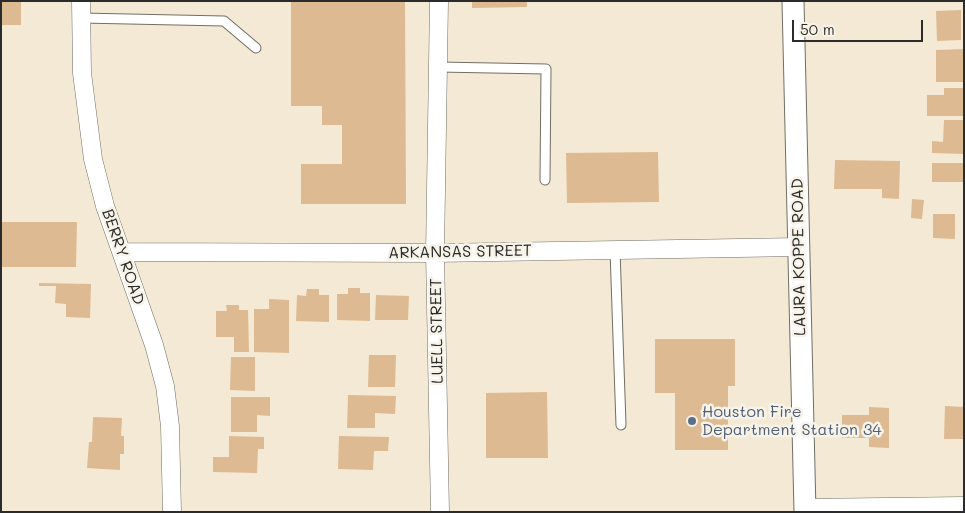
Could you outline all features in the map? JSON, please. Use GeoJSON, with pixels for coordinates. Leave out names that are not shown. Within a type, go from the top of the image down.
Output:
{"type":"FeatureCollection","features":[{"type":"Feature","properties":{"kind":"street","name":"LUELL STREET"},"geometry":{"type":"LineString","coordinates":[[439,1],[435,253],[440,512]]}},
{"type":"Feature","properties":{"kind":"street","name":"LAURA KOPPE ROAD"},"geometry":{"type":"LineString","coordinates":[[793,1],[804,510]]}},
{"type":"Feature","properties":{"kind":"street","name":"BERRY ROAD"},"geometry":{"type":"LineString","coordinates":[[81,10],[82,74],[93,159],[105,206],[154,345],[165,386],[170,426],[172,512]]}},
{"type":"Feature","properties":{"kind":"street","name":"ARKANSAS STREET"},"geometry":{"type":"LineString","coordinates":[[122,252],[435,253],[798,247]]}},
{"type":"Feature","properties":{"kind":"street"},"geometry":{"type":"LineString","coordinates":[[804,510],[964,506]]}},
{"type":"Feature","properties":{"kind":"lane"},"geometry":{"type":"LineString","coordinates":[[81,10],[224,20],[256,48]]}},
{"type":"Feature","properties":{"kind":"lane"},"geometry":{"type":"LineString","coordinates":[[438,67],[546,69],[545,180]]}},
{"type":"Feature","properties":{"kind":"lane"},"geometry":{"type":"LineString","coordinates":[[615,250],[621,425]]}},
{"type":"Feature","properties":{"kind":"building"},"geometry":{"type":"Polygon","coordinates":[[[1,1],[21,1],[21,25],[1,25],[1,1]]]}},
{"type":"Feature","properties":{"kind":"building"},"geometry":{"type":"Polygon","coordinates":[[[291,1],[405,1],[406,204],[301,204],[301,164],[342,164],[342,125],[322,125],[322,106],[291,106],[291,1]]]}},
{"type":"Feature","properties":{"kind":"building"},"geometry":{"type":"Polygon","coordinates":[[[472,1],[527,1],[527,7],[472,8],[472,1]]]}},
{"type":"Feature","properties":{"kind":"building"},"geometry":{"type":"Polygon","coordinates":[[[961,10],[961,40],[937,41],[936,11],[961,10]]]}},
{"type":"Feature","properties":{"kind":"building"},"geometry":{"type":"Polygon","coordinates":[[[964,49],[964,82],[936,82],[936,50],[964,49]]]}},
{"type":"Feature","properties":{"kind":"building"},"geometry":{"type":"Polygon","coordinates":[[[944,88],[963,88],[963,116],[927,116],[927,95],[944,95],[944,88]]]}},
{"type":"Feature","properties":{"kind":"building"},"geometry":{"type":"Polygon","coordinates":[[[944,120],[964,120],[964,154],[932,153],[932,141],[943,142],[944,120]]]}},
{"type":"Feature","properties":{"kind":"building"},"geometry":{"type":"Polygon","coordinates":[[[658,152],[659,202],[567,203],[566,153],[658,152]]]}},
{"type":"Feature","properties":{"kind":"building"},"geometry":{"type":"Polygon","coordinates":[[[835,160],[900,161],[899,199],[882,198],[882,189],[834,189],[835,160]]]}},
{"type":"Feature","properties":{"kind":"building"},"geometry":{"type":"Polygon","coordinates":[[[932,163],[964,163],[964,182],[932,182],[932,163]]]}},
{"type":"Feature","properties":{"kind":"building"},"geometry":{"type":"Polygon","coordinates":[[[912,199],[924,200],[922,219],[911,218],[912,199]]]}},
{"type":"Feature","properties":{"kind":"building"},"geometry":{"type":"Polygon","coordinates":[[[933,214],[955,214],[955,239],[933,238],[933,214]]]}},
{"type":"Feature","properties":{"kind":"building"},"geometry":{"type":"Polygon","coordinates":[[[1,222],[77,222],[76,267],[1,267],[1,222]]]}},
{"type":"Feature","properties":{"kind":"building"},"geometry":{"type":"Polygon","coordinates":[[[39,283],[91,284],[90,318],[66,317],[66,304],[55,303],[56,286],[39,286],[39,283]]]}},
{"type":"Feature","properties":{"kind":"building"},"geometry":{"type":"Polygon","coordinates":[[[348,288],[360,288],[360,293],[370,293],[370,321],[337,320],[337,294],[348,294],[348,288]]]}},
{"type":"Feature","properties":{"kind":"building"},"geometry":{"type":"Polygon","coordinates":[[[307,289],[319,289],[319,295],[329,295],[329,322],[296,321],[297,295],[306,296],[307,289]]]}},
{"type":"Feature","properties":{"kind":"building"},"geometry":{"type":"Polygon","coordinates":[[[376,295],[409,296],[408,320],[375,320],[376,295]]]}},
{"type":"Feature","properties":{"kind":"building"},"geometry":{"type":"Polygon","coordinates":[[[269,299],[289,300],[289,353],[254,352],[254,309],[269,309],[269,299]]]}},
{"type":"Feature","properties":{"kind":"building"},"geometry":{"type":"Polygon","coordinates":[[[226,305],[239,305],[239,310],[248,310],[249,352],[234,352],[234,337],[216,337],[216,311],[227,311],[226,305]]]}},
{"type":"Feature","properties":{"kind":"building"},"geometry":{"type":"Polygon","coordinates":[[[655,339],[735,339],[735,386],[728,386],[728,450],[675,450],[675,393],[655,393],[655,339]]]}},
{"type":"Feature","properties":{"kind":"building"},"geometry":{"type":"Polygon","coordinates":[[[369,355],[396,355],[395,387],[368,387],[369,355]]]}},
{"type":"Feature","properties":{"kind":"building"},"geometry":{"type":"Polygon","coordinates":[[[231,357],[255,357],[255,391],[230,390],[231,357]]]}},
{"type":"Feature","properties":{"kind":"building"},"geometry":{"type":"Polygon","coordinates":[[[547,392],[548,458],[486,458],[486,393],[547,392]]]}},
{"type":"Feature","properties":{"kind":"building"},"geometry":{"type":"Polygon","coordinates":[[[348,395],[396,396],[395,414],[375,413],[375,428],[347,428],[348,395]]]}},
{"type":"Feature","properties":{"kind":"building"},"geometry":{"type":"Polygon","coordinates":[[[231,397],[270,397],[270,416],[257,415],[257,432],[231,432],[231,397]]]}},
{"type":"Feature","properties":{"kind":"building"},"geometry":{"type":"Polygon","coordinates":[[[945,406],[964,407],[964,439],[944,439],[945,406]]]}},
{"type":"Feature","properties":{"kind":"building"},"geometry":{"type":"Polygon","coordinates":[[[869,407],[889,408],[889,448],[869,447],[869,438],[842,438],[842,415],[869,415],[869,407]]]}},
{"type":"Feature","properties":{"kind":"building"},"geometry":{"type":"Polygon","coordinates":[[[93,417],[122,418],[121,436],[124,436],[124,454],[120,454],[120,470],[87,468],[89,442],[92,442],[93,417]]]}},
{"type":"Feature","properties":{"kind":"building"},"geometry":{"type":"Polygon","coordinates":[[[229,436],[264,437],[264,449],[258,449],[257,473],[213,472],[213,457],[229,457],[229,436]]]}},
{"type":"Feature","properties":{"kind":"building"},"geometry":{"type":"Polygon","coordinates":[[[339,436],[389,437],[388,451],[374,451],[373,470],[338,469],[339,436]]]}},
{"type":"Feature","properties":{"kind":"place","name":"Houston Fire Department Station 34"},"geometry":{"type":"Point","coordinates":[692,421]}}]}
